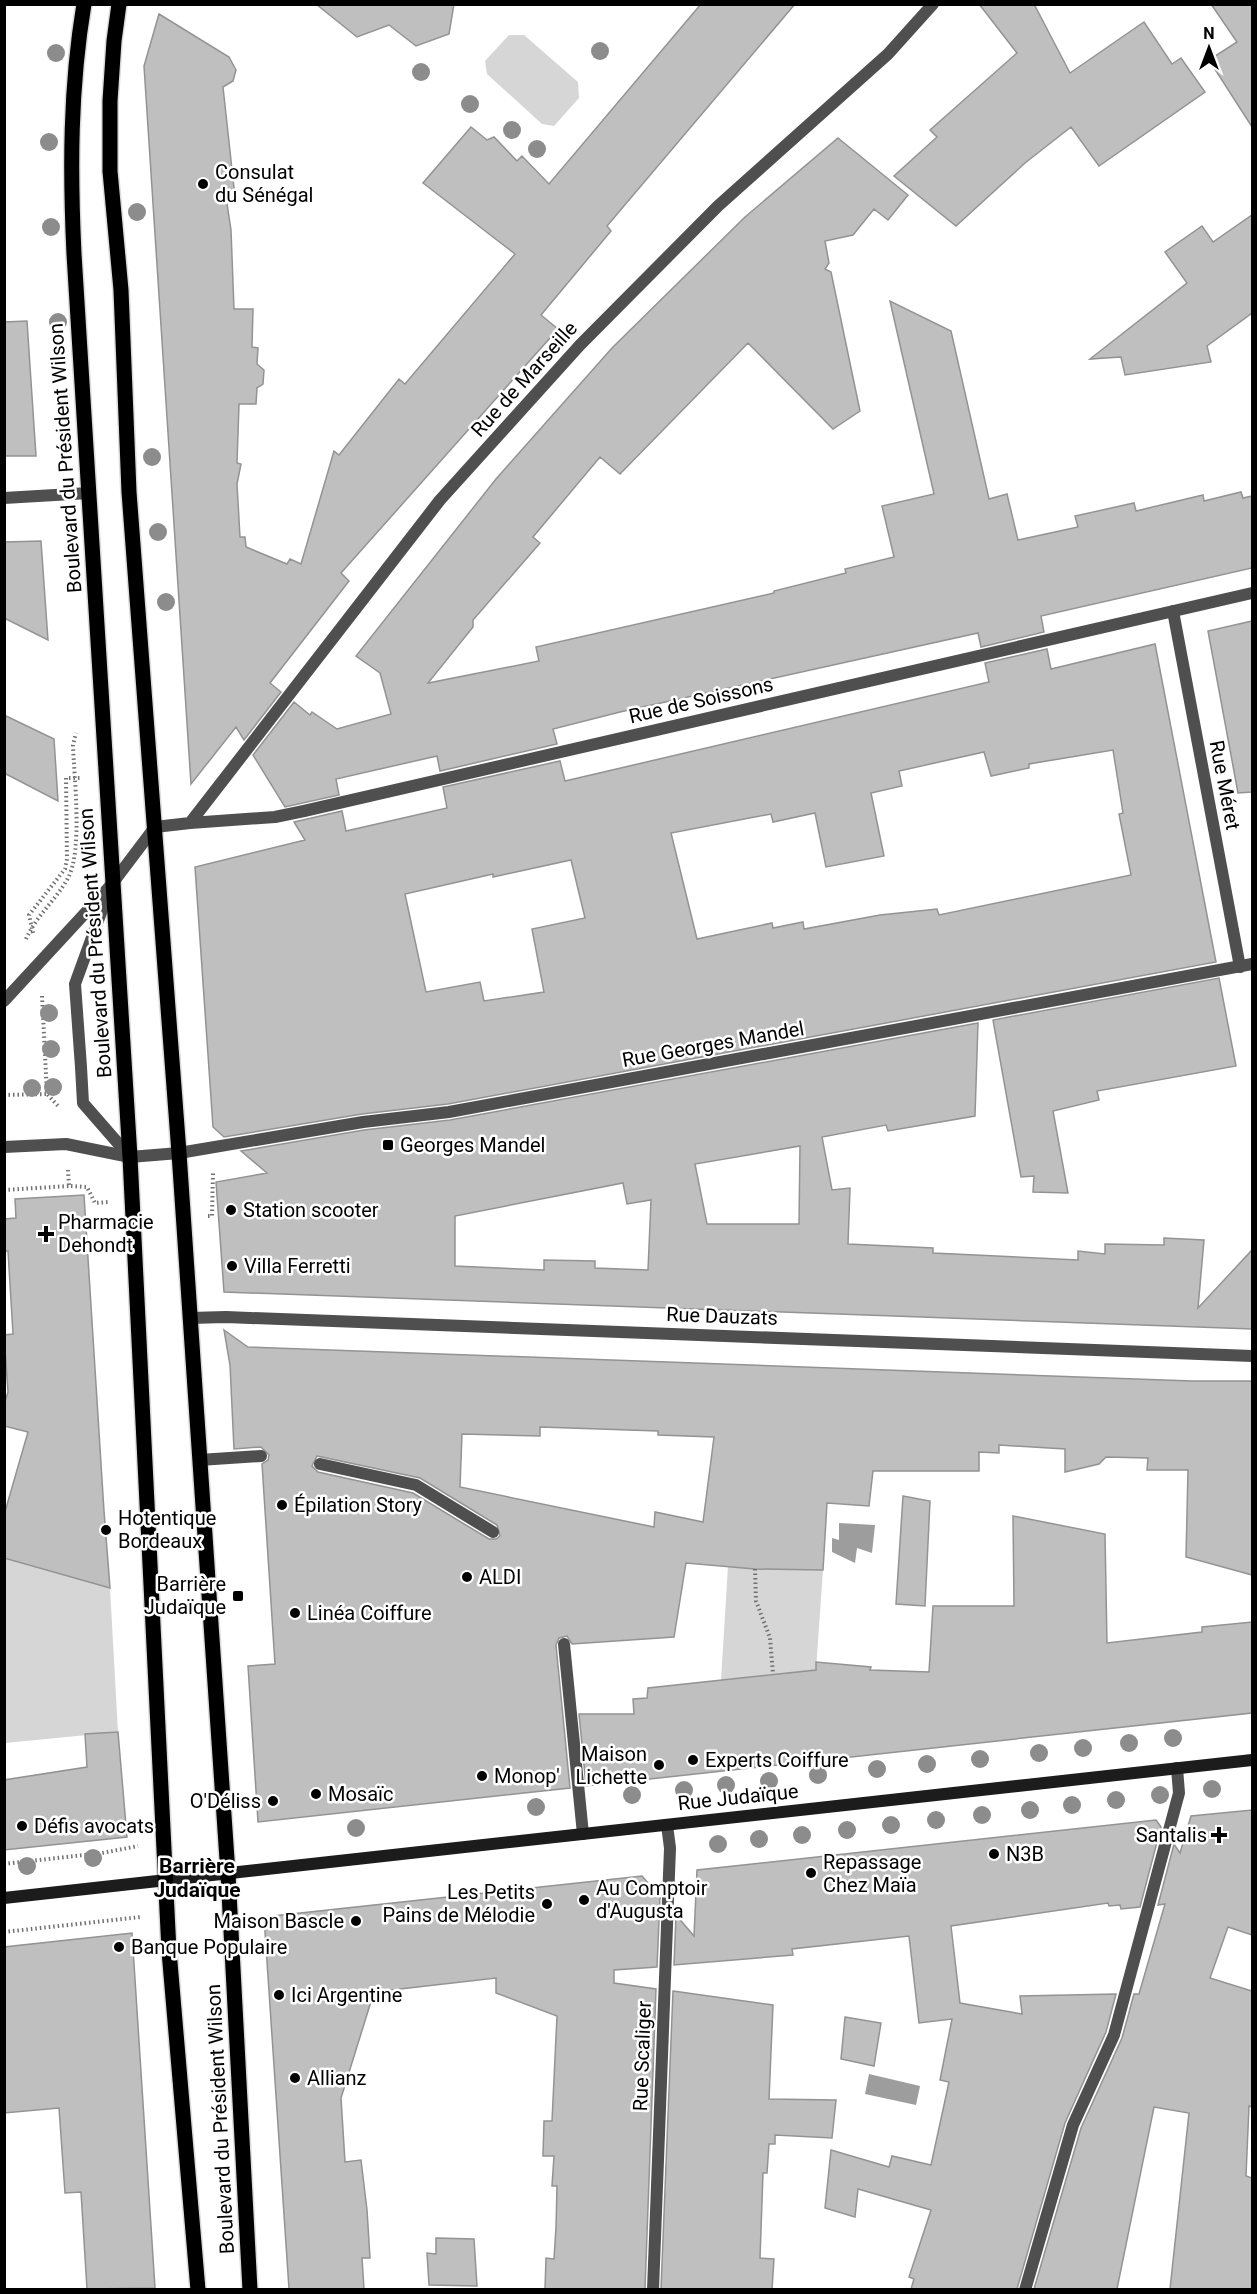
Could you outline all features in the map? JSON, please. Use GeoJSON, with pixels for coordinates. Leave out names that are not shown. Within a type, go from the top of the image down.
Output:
{"type":"FeatureCollection","features":[{"type":"Feature","properties":{"kind":"main road","name":"Boulevard du Président Wilson"},"geometry":{"type":"LineString","coordinates":[[84,4],[72,97],[70,172],[130,1156],[167,1914],[198,2289]]}},
{"type":"Feature","properties":{"kind":"main road","name":"Boulevard du Président Wilson"},"geometry":{"type":"LineString","coordinates":[[119,4],[110,100],[110,171],[121,290],[129,492],[179,1153],[228,1874],[250,2289]]}},
{"type":"Feature","properties":{"kind":"main road","name":"Rue Judaïque"},"geometry":{"type":"LineString","coordinates":[[228,1874],[1252,1760]]}},
{"type":"Feature","properties":{"kind":"main road"},"geometry":{"type":"LineString","coordinates":[[4,1898],[228,1874]]}},
{"type":"Feature","properties":{"kind":"street","name":"Rue de Marseille"},"geometry":{"type":"LineString","coordinates":[[190,823],[440,500],[572,354],[718,206],[888,54],[933,4]]}},
{"type":"Feature","properties":{"kind":"street"},"geometry":{"type":"LineString","coordinates":[[4,498],[89,493]]}},
{"type":"Feature","properties":{"kind":"street","name":"Rue de Soissons"},"geometry":{"type":"LineString","coordinates":[[155,827],[275,817],[304,811],[1252,593]]}},
{"type":"Feature","properties":{"kind":"street","name":"Rue Méret"},"geometry":{"type":"LineString","coordinates":[[1173,611],[1240,967]]}},
{"type":"Feature","properties":{"kind":"street"},"geometry":{"type":"LineString","coordinates":[[4,1001],[112,884],[155,827]]}},
{"type":"Feature","properties":{"kind":"street"},"geometry":{"type":"LineString","coordinates":[[112,884],[75,984],[77,1020],[83,1102],[130,1156]]}},
{"type":"Feature","properties":{"kind":"street","name":"Rue Georges Mandel"},"geometry":{"type":"LineString","coordinates":[[4,1148],[66,1144],[130,1156],[179,1153],[363,1122],[450,1112],[1252,964]]}},
{"type":"Feature","properties":{"kind":"street","name":"Rue Dauzats"},"geometry":{"type":"LineString","coordinates":[[189,1318],[226,1317],[1252,1356]]}},
{"type":"Feature","properties":{"kind":"street"},"geometry":{"type":"LineString","coordinates":[[199,1460],[261,1456]]}},
{"type":"Feature","properties":{"kind":"street"},"geometry":{"type":"LineString","coordinates":[[320,1464],[416,1485],[493,1532]]}},
{"type":"Feature","properties":{"kind":"street"},"geometry":{"type":"LineString","coordinates":[[564,1644],[583,1834]]}},
{"type":"Feature","properties":{"kind":"street"},"geometry":{"type":"LineString","coordinates":[[1025,2289],[1073,2125],[1114,2035],[1179,1793],[1177,1768]]}},
{"type":"Feature","properties":{"kind":"street","name":"Rue Scaliger"},"geometry":{"type":"LineString","coordinates":[[653,2289],[669,1862],[667,1825]]}},
{"type":"Feature","properties":{"kind":"path"},"geometry":{"type":"LineString","coordinates":[[23,947],[32,926],[68,878],[73,865],[76,819],[73,745],[79,723]]}},
{"type":"Feature","properties":{"kind":"path"},"geometry":{"type":"LineString","coordinates":[[4,1095],[47,1094]]}},
{"type":"Feature","properties":{"kind":"path"},"geometry":{"type":"LineString","coordinates":[[4,1190],[69,1186]]}},
{"type":"Feature","properties":{"kind":"path"},"geometry":{"type":"LineString","coordinates":[[755,1569],[756,1601],[770,1638],[773,1674]]}},
{"type":"Feature","properties":{"kind":"path"},"geometry":{"type":"LineString","coordinates":[[4,1864],[102,1853],[138,1846],[165,1880]]}},
{"type":"Feature","properties":{"kind":"path"},"geometry":{"type":"LineString","coordinates":[[4,1932],[167,1914]]}},
{"type":"Feature","properties":{"kind":"shaded area"},"geometry":{"type":"Polygon","coordinates":[[[509,35],[524,35],[578,82],[579,98],[554,126],[542,124],[487,74],[485,61],[509,35]]]}},
{"type":"Feature","properties":{"kind":"shaded area"},"geometry":{"type":"Polygon","coordinates":[[[839,1523],[875,1525],[872,1553],[857,1548],[855,1563],[832,1552],[832,1538],[839,1540],[839,1523]]]}},
{"type":"Feature","properties":{"kind":"shaded area"},"geometry":{"type":"Polygon","coordinates":[[[4,1558],[110,1588],[118,1732],[5,1743],[4,1558]]]}},
{"type":"Feature","properties":{"kind":"shaded area"},"geometry":{"type":"Polygon","coordinates":[[[728,1566],[823,1570],[816,1670],[721,1680],[728,1566]]]}},
{"type":"Feature","properties":{"kind":"shaded area"},"geometry":{"type":"Polygon","coordinates":[[[869,2074],[920,2086],[916,2105],[865,2094],[869,2074]]]}},
{"type":"Feature","properties":{"kind":"building"},"geometry":{"type":"Polygon","coordinates":[[[316,4],[454,4],[449,34],[416,46],[389,25],[357,37],[316,4]]]}},
{"type":"Feature","properties":{"kind":"building"},"geometry":{"type":"Polygon","coordinates":[[[701,4],[795,4],[607,226],[611,231],[541,315],[558,329],[341,573],[349,581],[270,683],[281,692],[244,740],[236,727],[191,784],[144,66],[159,14],[229,57],[236,70],[233,81],[223,87],[235,197],[226,197],[231,230],[234,309],[253,309],[252,347],[258,348],[257,364],[264,370],[263,384],[257,388],[256,404],[239,404],[237,463],[241,464],[237,484],[240,537],[245,537],[246,547],[287,564],[290,559],[301,564],[334,451],[339,455],[399,379],[405,384],[515,254],[423,183],[471,127],[487,140],[494,137],[517,161],[522,156],[549,184],[701,4]]]}},
{"type":"Feature","properties":{"kind":"building"},"geometry":{"type":"Polygon","coordinates":[[[979,4],[1034,4],[1070,73],[1144,22],[1172,64],[1181,58],[1205,92],[1099,166],[1071,127],[1025,163],[956,226],[894,176],[937,137],[930,130],[1017,53],[979,4]]]}},
{"type":"Feature","properties":{"kind":"building"},"geometry":{"type":"Polygon","coordinates":[[[1211,4],[1252,4],[1252,127],[1209,60],[1237,42],[1211,4]]]}},
{"type":"Feature","properties":{"kind":"building"},"geometry":{"type":"Polygon","coordinates":[[[838,138],[908,195],[888,220],[874,209],[853,235],[825,241],[829,263],[825,269],[831,272],[860,411],[833,429],[748,343],[620,474],[600,457],[533,537],[540,543],[473,620],[473,627],[428,683],[539,661],[536,647],[774,593],[774,591],[846,573],[845,569],[894,557],[882,506],[934,494],[890,301],[951,331],[989,499],[1007,494],[1018,540],[1078,527],[1075,516],[1134,503],[1136,511],[1203,495],[1204,501],[1241,492],[1243,498],[1252,496],[1252,568],[1041,616],[1044,632],[981,647],[978,633],[620,712],[553,729],[557,744],[440,771],[437,756],[336,779],[339,795],[285,807],[253,755],[294,702],[310,715],[312,712],[337,729],[391,714],[380,673],[356,656],[496,479],[612,348],[745,217],[838,138]]]}},
{"type":"Feature","properties":{"kind":"building"},"geometry":{"type":"Polygon","coordinates":[[[1252,215],[1252,313],[1207,346],[1211,362],[1125,375],[1121,357],[1090,359],[1187,283],[1165,252],[1202,226],[1213,242],[1252,215]]]}},
{"type":"Feature","properties":{"kind":"building"},"geometry":{"type":"Polygon","coordinates":[[[27,321],[36,456],[4,456],[4,322],[27,321]]]}},
{"type":"Feature","properties":{"kind":"building"},"geometry":{"type":"Polygon","coordinates":[[[41,541],[48,640],[4,618],[4,542],[41,541]]]}},
{"type":"Feature","properties":{"kind":"building"},"geometry":{"type":"Polygon","coordinates":[[[1252,621],[1252,792],[1238,793],[1208,631],[1252,621]]]}},
{"type":"Feature","properties":{"kind":"building"},"geometry":{"type":"Polygon","coordinates":[[[1155,644],[1216,962],[448,1104],[362,1114],[224,1137],[213,1127],[195,867],[305,840],[294,822],[342,811],[346,831],[447,808],[443,787],[560,761],[565,781],[989,682],[985,663],[1047,649],[1051,669],[1155,644]],[[1113,750],[1029,764],[1029,768],[991,776],[984,752],[899,771],[902,786],[871,793],[884,856],[826,867],[815,813],[773,822],[771,814],[671,833],[697,939],[772,923],[773,928],[803,922],[804,929],[880,915],[937,909],[939,915],[1131,875],[1119,814],[1123,813],[1113,750]],[[571,860],[493,877],[493,874],[405,894],[426,992],[480,982],[484,1001],[544,992],[532,929],[585,918],[571,860]]]}},
{"type":"Feature","properties":{"kind":"building"},"geometry":{"type":"Polygon","coordinates":[[[4,715],[54,739],[58,801],[4,773],[4,715]]]}},
{"type":"Feature","properties":{"kind":"building"},"geometry":{"type":"Polygon","coordinates":[[[1219,978],[1236,1066],[1097,1091],[1099,1100],[1053,1111],[1068,1193],[1033,1192],[1034,1176],[1021,1177],[993,1020],[1219,978]]]}},
{"type":"Feature","properties":{"kind":"building"},"geometry":{"type":"Polygon","coordinates":[[[978,1023],[975,1116],[888,1131],[886,1125],[822,1137],[832,1190],[850,1188],[848,1244],[933,1248],[933,1253],[1078,1260],[1078,1251],[1105,1254],[1105,1244],[1164,1245],[1164,1238],[1204,1240],[1198,1308],[1252,1250],[1252,1329],[224,1292],[216,1182],[267,1173],[241,1151],[364,1130],[450,1120],[978,1023]],[[800,1146],[695,1164],[707,1224],[799,1224],[800,1146]],[[623,1183],[455,1216],[455,1266],[544,1270],[544,1260],[595,1261],[595,1268],[648,1270],[651,1200],[627,1204],[623,1183]]]}},
{"type":"Feature","properties":{"kind":"building"},"geometry":{"type":"Polygon","coordinates":[[[84,1195],[110,1588],[4,1558],[4,1515],[28,1432],[4,1426],[4,1405],[8,1392],[4,1335],[13,1334],[8,1251],[4,1251],[4,1219],[16,1218],[15,1199],[84,1195]]]}},
{"type":"Feature","properties":{"kind":"building"},"geometry":{"type":"Polygon","coordinates":[[[224,1330],[248,1347],[1192,1381],[1252,1381],[1252,1575],[1186,1557],[1188,1470],[1147,1470],[1148,1458],[1106,1457],[1099,1464],[1065,1472],[1065,1449],[999,1445],[999,1453],[979,1452],[979,1471],[873,1471],[869,1506],[827,1503],[823,1570],[755,1569],[686,1563],[674,1637],[572,1644],[567,1636],[559,1638],[556,1645],[570,1788],[258,1822],[248,1666],[275,1664],[262,1464],[268,1460],[269,1455],[261,1447],[234,1449],[230,1365],[224,1330]],[[540,1427],[540,1436],[462,1434],[460,1487],[654,1527],[655,1512],[703,1522],[714,1437],[658,1435],[658,1431],[540,1427]],[[317,1456],[312,1466],[318,1472],[413,1493],[489,1539],[496,1539],[500,1536],[497,1525],[420,1478],[317,1456]]]}},
{"type":"Feature","properties":{"kind":"building"},"geometry":{"type":"Polygon","coordinates":[[[903,1496],[930,1501],[925,1606],[896,1604],[903,1496]]]}},
{"type":"Feature","properties":{"kind":"building"},"geometry":{"type":"Polygon","coordinates":[[[1013,1516],[1105,1534],[1107,1643],[1202,1632],[1202,1627],[1252,1622],[1252,1713],[586,1786],[579,1714],[634,1714],[633,1699],[647,1698],[648,1688],[816,1670],[816,1662],[871,1667],[870,1670],[929,1672],[933,1606],[1014,1606],[1013,1516]]]}},
{"type":"Feature","properties":{"kind":"building"},"geometry":{"type":"Polygon","coordinates":[[[118,1732],[127,1837],[4,1850],[4,1780],[87,1767],[85,1734],[118,1732]]]}},
{"type":"Feature","properties":{"kind":"building"},"geometry":{"type":"Polygon","coordinates":[[[1252,1810],[1252,1935],[1228,1927],[1210,1978],[1252,1991],[1252,2107],[1249,2106],[1246,2176],[1252,2178],[1252,2289],[1170,2289],[1189,2113],[1154,2107],[1117,2289],[1034,2289],[1081,2128],[1122,2038],[1134,1994],[1139,1994],[1165,1904],[1158,1905],[1174,1844],[1180,1853],[1191,1816],[1252,1810]]]}},
{"type":"Feature","properties":{"kind":"building"},"geometry":{"type":"Polygon","coordinates":[[[1156,1820],[1161,1827],[1140,1907],[1121,1909],[1120,1905],[1109,1906],[1108,1903],[951,1926],[960,2003],[1022,2014],[1020,1996],[1116,1994],[1106,2032],[1065,2123],[1017,2289],[911,2289],[914,2279],[909,2277],[931,2210],[858,2189],[855,2217],[825,2208],[831,2150],[889,2167],[892,2156],[931,2165],[949,2082],[940,2080],[952,2019],[919,2023],[909,1936],[792,1949],[793,1955],[674,1965],[676,1915],[694,1936],[697,1870],[1156,1820]]]}},
{"type":"Feature","properties":{"kind":"building"},"geometry":{"type":"Polygon","coordinates":[[[642,1876],[660,1897],[657,1967],[614,1970],[614,1983],[656,1989],[645,2289],[545,2289],[546,2258],[554,2259],[557,2186],[552,2186],[554,2156],[543,2156],[544,2121],[552,2121],[557,2016],[496,1993],[496,1978],[374,1992],[341,2098],[345,2162],[361,2160],[370,2258],[362,2258],[364,2289],[289,2289],[264,1917],[642,1876]]]}},
{"type":"Feature","properties":{"kind":"building"},"geometry":{"type":"Polygon","coordinates":[[[132,1933],[155,2288],[87,2289],[81,2192],[65,2193],[59,2108],[4,2113],[4,1947],[132,1933]]]}},
{"type":"Feature","properties":{"kind":"building"},"geometry":{"type":"Polygon","coordinates":[[[673,1991],[773,2005],[769,2099],[836,2100],[832,2138],[775,2135],[775,2144],[769,2144],[767,2173],[763,2173],[760,2258],[774,2259],[772,2289],[661,2289],[673,1991]]]}},
{"type":"Feature","properties":{"kind":"building"},"geometry":{"type":"Polygon","coordinates":[[[845,2017],[881,2023],[874,2066],[841,2059],[845,2017]]]}},
{"type":"Feature","properties":{"kind":"building"},"geometry":{"type":"Polygon","coordinates":[[[436,2238],[474,2239],[477,2286],[429,2285],[427,2253],[436,2254],[436,2238]]]}},
{"type":"Feature","properties":{"kind":"place","name":"Consulat du Sénégal"},"geometry":{"type":"Point","coordinates":[203,184]}},
{"type":"Feature","properties":{"kind":"place","name":"Georges Mandel"},"geometry":{"type":"Point","coordinates":[388,1145]}},
{"type":"Feature","properties":{"kind":"place","name":"Station scooter"},"geometry":{"type":"Point","coordinates":[231,1210]}},
{"type":"Feature","properties":{"kind":"place","name":"Pharmacie Dehondt"},"geometry":{"type":"Point","coordinates":[46,1234]}},
{"type":"Feature","properties":{"kind":"place","name":"Villa Ferretti"},"geometry":{"type":"Point","coordinates":[232,1266]}},
{"type":"Feature","properties":{"kind":"place","name":"Épilation Story"},"geometry":{"type":"Point","coordinates":[282,1505]}},
{"type":"Feature","properties":{"kind":"place","name":"Hotentique Bordeaux"},"geometry":{"type":"Point","coordinates":[106,1530]}},
{"type":"Feature","properties":{"kind":"place","name":"ALDI"},"geometry":{"type":"Point","coordinates":[467,1577]}},
{"type":"Feature","properties":{"kind":"place","name":"Barrière Judaïque"},"geometry":{"type":"Point","coordinates":[238,1596]}},
{"type":"Feature","properties":{"kind":"place","name":"Linéa Coiffure"},"geometry":{"type":"Point","coordinates":[295,1613]}},
{"type":"Feature","properties":{"kind":"place","name":"Experts Coiffure"},"geometry":{"type":"Point","coordinates":[693,1760]}},
{"type":"Feature","properties":{"kind":"place","name":"Maison Lichette"},"geometry":{"type":"Point","coordinates":[659,1765]}},
{"type":"Feature","properties":{"kind":"place","name":"Monop'"},"geometry":{"type":"Point","coordinates":[482,1776]}},
{"type":"Feature","properties":{"kind":"place","name":"Mosaïc"},"geometry":{"type":"Point","coordinates":[316,1794]}},
{"type":"Feature","properties":{"kind":"place","name":"O'Déliss"},"geometry":{"type":"Point","coordinates":[273,1801]}},
{"type":"Feature","properties":{"kind":"place","name":"Défis avocats"},"geometry":{"type":"Point","coordinates":[22,1826]}},
{"type":"Feature","properties":{"kind":"place","name":"Santalis"},"geometry":{"type":"Point","coordinates":[1219,1835]}},
{"type":"Feature","properties":{"kind":"place","name":"N3B"},"geometry":{"type":"Point","coordinates":[994,1854]}},
{"type":"Feature","properties":{"kind":"place","name":"Repassage Chez Maïa"},"geometry":{"type":"Point","coordinates":[811,1873]}},
{"type":"Feature","properties":{"kind":"place","name":"Au Comptoir d'Augusta"},"geometry":{"type":"Point","coordinates":[584,1900]}},
{"type":"Feature","properties":{"kind":"place","name":"Les Petits Pains de Mélodie"},"geometry":{"type":"Point","coordinates":[547,1904]}},
{"type":"Feature","properties":{"kind":"place","name":"Maison Bascle"},"geometry":{"type":"Point","coordinates":[356,1921]}},
{"type":"Feature","properties":{"kind":"place","name":"Banque Populaire"},"geometry":{"type":"Point","coordinates":[119,1947]}},
{"type":"Feature","properties":{"kind":"place","name":"Ici Argentine"},"geometry":{"type":"Point","coordinates":[279,1995]}},
{"type":"Feature","properties":{"kind":"place","name":"Allianz"},"geometry":{"type":"Point","coordinates":[295,2078]}},
{"type":"Feature","properties":{"kind":"district","name":"Barrière Judaïque"},"geometry":{"type":"Point","coordinates":[197,1878]}}]}
